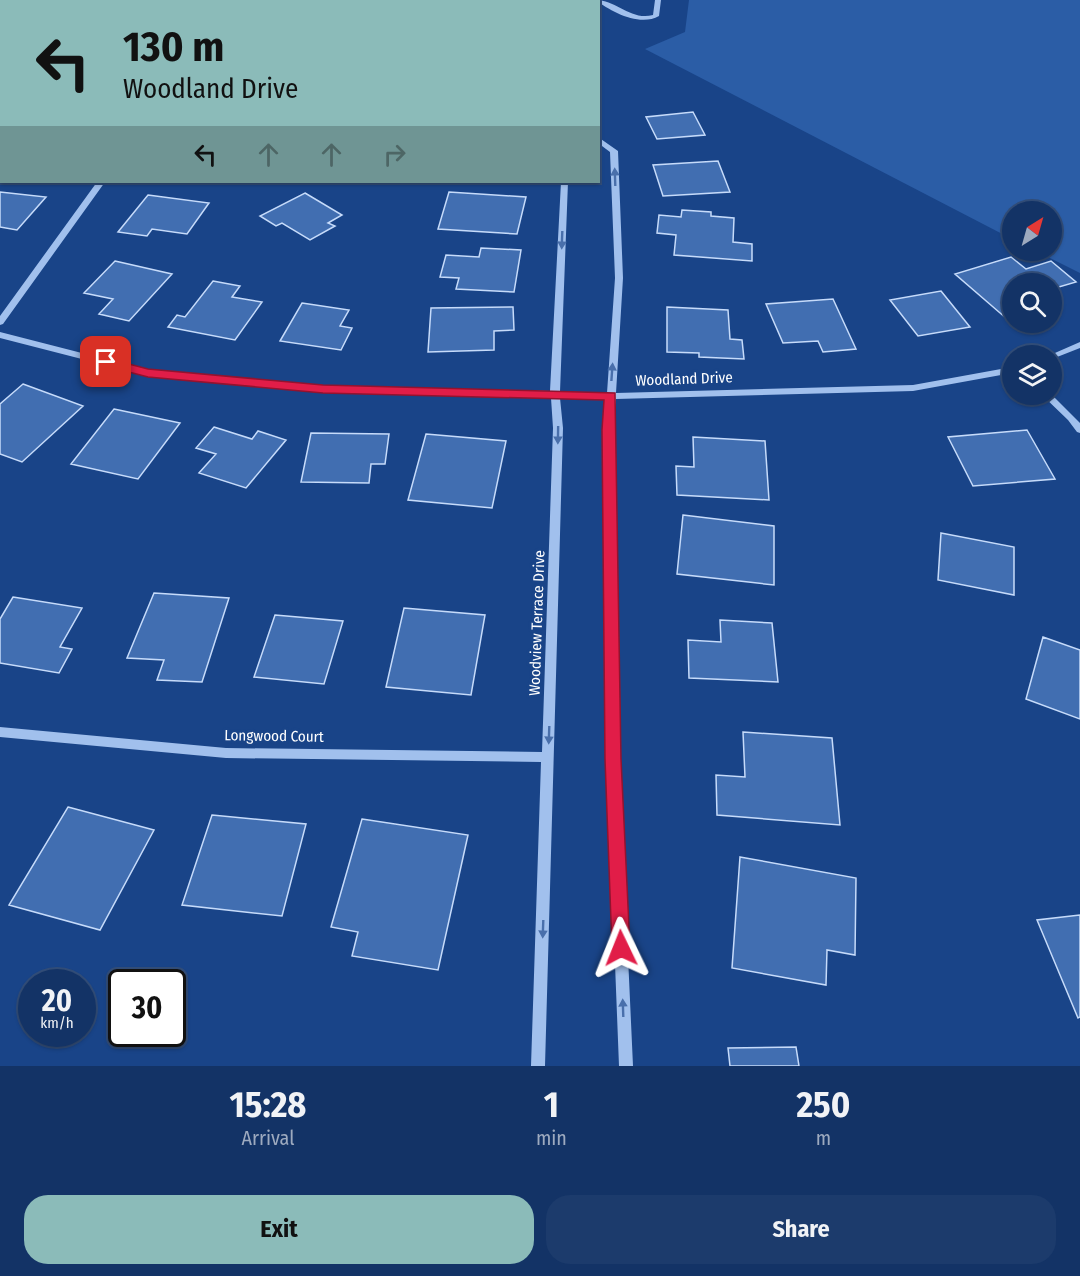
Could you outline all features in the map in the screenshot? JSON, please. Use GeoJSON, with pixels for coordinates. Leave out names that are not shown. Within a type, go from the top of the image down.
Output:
{"type":"FeatureCollection","features":[{"type":"Feature","properties":{"kind":"street"},"geometry":{"type":"LineString","coordinates":[[600,0],[636,18],[645,19],[656,16],[658,0]]}},
{"type":"Feature","properties":{"kind":"street"},"geometry":{"type":"LineString","coordinates":[[600,140],[614,151],[618,278],[609,430],[613,759],[626,1066]]}},
{"type":"Feature","properties":{"kind":"street"},"geometry":{"type":"LineString","coordinates":[[0,322],[99,183]]}},
{"type":"Feature","properties":{"kind":"street","name":"Woodview Terrace Drive"},"geometry":{"type":"LineString","coordinates":[[538,1066],[558,428],[555,395],[565,183]]}},
{"type":"Feature","properties":{"kind":"street","name":"Woodland Drive"},"geometry":{"type":"LineString","coordinates":[[0,335],[148,373],[323,389],[611,396],[913,388],[1002,372]]}},
{"type":"Feature","properties":{"kind":"street"},"geometry":{"type":"LineString","coordinates":[[1062,352],[1080,345]]}},
{"type":"Feature","properties":{"kind":"street"},"geometry":{"type":"LineString","coordinates":[[1057,405],[1080,430]]}},
{"type":"Feature","properties":{"kind":"street","name":"Longwood Court"},"geometry":{"type":"LineString","coordinates":[[0,732],[226,753],[548,757]]}},
{"type":"Feature","properties":{"kind":"shaded area"},"geometry":{"type":"Polygon","coordinates":[[[689,0],[1080,0],[1080,273],[1056,261],[1062,261],[1062,201],[1002,201],[1002,234],[645,49],[685,32],[689,0]]]}},
{"type":"Feature","properties":{"kind":"building"},"geometry":{"type":"Polygon","coordinates":[[[693,112],[705,135],[657,139],[646,117],[693,112]]]}},
{"type":"Feature","properties":{"kind":"building"},"geometry":{"type":"Polygon","coordinates":[[[718,161],[730,192],[663,196],[653,165],[718,161]]]}},
{"type":"Feature","properties":{"kind":"building"},"geometry":{"type":"Polygon","coordinates":[[[0,192],[46,197],[17,230],[0,227],[0,192]]]}},
{"type":"Feature","properties":{"kind":"building"},"geometry":{"type":"Polygon","coordinates":[[[449,192],[526,197],[517,234],[438,229],[449,192]]]}},
{"type":"Feature","properties":{"kind":"building"},"geometry":{"type":"Polygon","coordinates":[[[305,193],[342,215],[328,223],[335,226],[310,240],[282,223],[276,226],[260,216],[305,193]]]}},
{"type":"Feature","properties":{"kind":"building"},"geometry":{"type":"Polygon","coordinates":[[[148,195],[209,203],[187,234],[152,229],[147,236],[118,232],[148,195]]]}},
{"type":"Feature","properties":{"kind":"building"},"geometry":{"type":"Polygon","coordinates":[[[682,210],[711,212],[711,216],[734,218],[733,242],[752,244],[752,261],[674,255],[676,235],[657,233],[659,215],[681,217],[682,210]]]}},
{"type":"Feature","properties":{"kind":"building"},"geometry":{"type":"Polygon","coordinates":[[[481,248],[521,250],[514,292],[456,289],[459,278],[440,277],[446,255],[479,257],[481,248]]]}},
{"type":"Feature","properties":{"kind":"building"},"geometry":{"type":"Polygon","coordinates":[[[1002,260],[1016,261],[1026,269],[1051,261],[1076,282],[1062,286],[1062,273],[1002,273],[1002,315],[955,274],[1002,260]]]}},
{"type":"Feature","properties":{"kind":"building"},"geometry":{"type":"Polygon","coordinates":[[[115,261],[172,274],[129,321],[99,314],[113,299],[84,293],[115,261]]]}},
{"type":"Feature","properties":{"kind":"building"},"geometry":{"type":"Polygon","coordinates":[[[213,281],[240,286],[232,297],[262,302],[235,340],[168,327],[177,315],[185,317],[213,281]]]}},
{"type":"Feature","properties":{"kind":"building"},"geometry":{"type":"Polygon","coordinates":[[[941,291],[970,327],[918,336],[890,300],[941,291]]]}},
{"type":"Feature","properties":{"kind":"building"},"geometry":{"type":"Polygon","coordinates":[[[833,299],[856,349],[823,352],[818,341],[783,343],[766,304],[833,299]]]}},
{"type":"Feature","properties":{"kind":"building"},"geometry":{"type":"Polygon","coordinates":[[[302,303],[349,310],[340,326],[352,328],[341,350],[280,341],[302,303]]]}},
{"type":"Feature","properties":{"kind":"building"},"geometry":{"type":"Polygon","coordinates":[[[513,307],[514,330],[494,331],[494,350],[428,352],[431,308],[513,307]]]}},
{"type":"Feature","properties":{"kind":"building"},"geometry":{"type":"Polygon","coordinates":[[[667,307],[728,310],[730,339],[742,340],[744,359],[699,357],[699,353],[667,352],[667,307]]]}},
{"type":"Feature","properties":{"kind":"building"},"geometry":{"type":"Polygon","coordinates":[[[23,384],[83,406],[22,462],[0,454],[0,404],[23,384]]]}},
{"type":"Feature","properties":{"kind":"building"},"geometry":{"type":"Polygon","coordinates":[[[114,409],[180,423],[138,479],[71,464],[114,409]]]}},
{"type":"Feature","properties":{"kind":"building"},"geometry":{"type":"Polygon","coordinates":[[[214,427],[252,439],[258,431],[286,440],[246,488],[199,473],[216,454],[196,448],[214,427]]]}},
{"type":"Feature","properties":{"kind":"building"},"geometry":{"type":"Polygon","coordinates":[[[1027,430],[1055,479],[973,486],[948,437],[1027,430]]]}},
{"type":"Feature","properties":{"kind":"building"},"geometry":{"type":"Polygon","coordinates":[[[311,433],[389,434],[385,464],[371,464],[369,483],[301,482],[311,433]]]}},
{"type":"Feature","properties":{"kind":"building"},"geometry":{"type":"Polygon","coordinates":[[[426,434],[506,441],[492,508],[408,500],[426,434]]]}},
{"type":"Feature","properties":{"kind":"building"},"geometry":{"type":"Polygon","coordinates":[[[693,437],[765,441],[769,500],[677,495],[676,466],[694,467],[693,437]]]}},
{"type":"Feature","properties":{"kind":"building"},"geometry":{"type":"Polygon","coordinates":[[[683,515],[774,526],[774,585],[677,574],[683,515]]]}},
{"type":"Feature","properties":{"kind":"building"},"geometry":{"type":"Polygon","coordinates":[[[941,533],[1014,547],[1014,595],[938,580],[941,533]]]}},
{"type":"Feature","properties":{"kind":"building"},"geometry":{"type":"Polygon","coordinates":[[[154,593],[229,598],[202,682],[157,680],[164,660],[127,658],[154,593]]]}},
{"type":"Feature","properties":{"kind":"building"},"geometry":{"type":"Polygon","coordinates":[[[13,597],[82,608],[60,647],[72,649],[59,673],[0,663],[0,619],[13,597]]]}},
{"type":"Feature","properties":{"kind":"building"},"geometry":{"type":"Polygon","coordinates":[[[404,608],[485,615],[471,695],[386,687],[404,608]]]}},
{"type":"Feature","properties":{"kind":"building"},"geometry":{"type":"Polygon","coordinates":[[[275,615],[343,621],[324,684],[254,677],[275,615]]]}},
{"type":"Feature","properties":{"kind":"building"},"geometry":{"type":"Polygon","coordinates":[[[720,620],[772,623],[778,682],[689,678],[688,640],[721,642],[720,620]]]}},
{"type":"Feature","properties":{"kind":"building"},"geometry":{"type":"Polygon","coordinates":[[[1043,637],[1080,650],[1080,719],[1026,699],[1043,637]]]}},
{"type":"Feature","properties":{"kind":"building"},"geometry":{"type":"Polygon","coordinates":[[[743,732],[832,738],[840,825],[717,815],[716,775],[745,777],[743,732]]]}},
{"type":"Feature","properties":{"kind":"building"},"geometry":{"type":"Polygon","coordinates":[[[68,807],[154,830],[100,930],[9,905],[68,807]]]}},
{"type":"Feature","properties":{"kind":"building"},"geometry":{"type":"Polygon","coordinates":[[[212,815],[306,824],[282,916],[182,905],[212,815]]]}},
{"type":"Feature","properties":{"kind":"building"},"geometry":{"type":"Polygon","coordinates":[[[362,819],[468,835],[438,970],[352,956],[358,932],[331,927],[362,819]]]}},
{"type":"Feature","properties":{"kind":"building"},"geometry":{"type":"Polygon","coordinates":[[[740,857],[856,878],[855,955],[827,950],[826,985],[732,968],[740,857]]]}},
{"type":"Feature","properties":{"kind":"building"},"geometry":{"type":"Polygon","coordinates":[[[1080,915],[1080,1017],[1078,1018],[1037,920],[1080,915]]]}},
{"type":"Feature","properties":{"kind":"building"},"geometry":{"type":"Polygon","coordinates":[[[796,1047],[799,1066],[730,1066],[728,1048],[796,1047]]]}},
{"type":"Feature","properties":{"kind":"route"},"geometry":{"type":"LineString","coordinates":[[106,362],[148,373],[323,389],[611,396],[609,430],[613,759],[621,948]]}}]}
